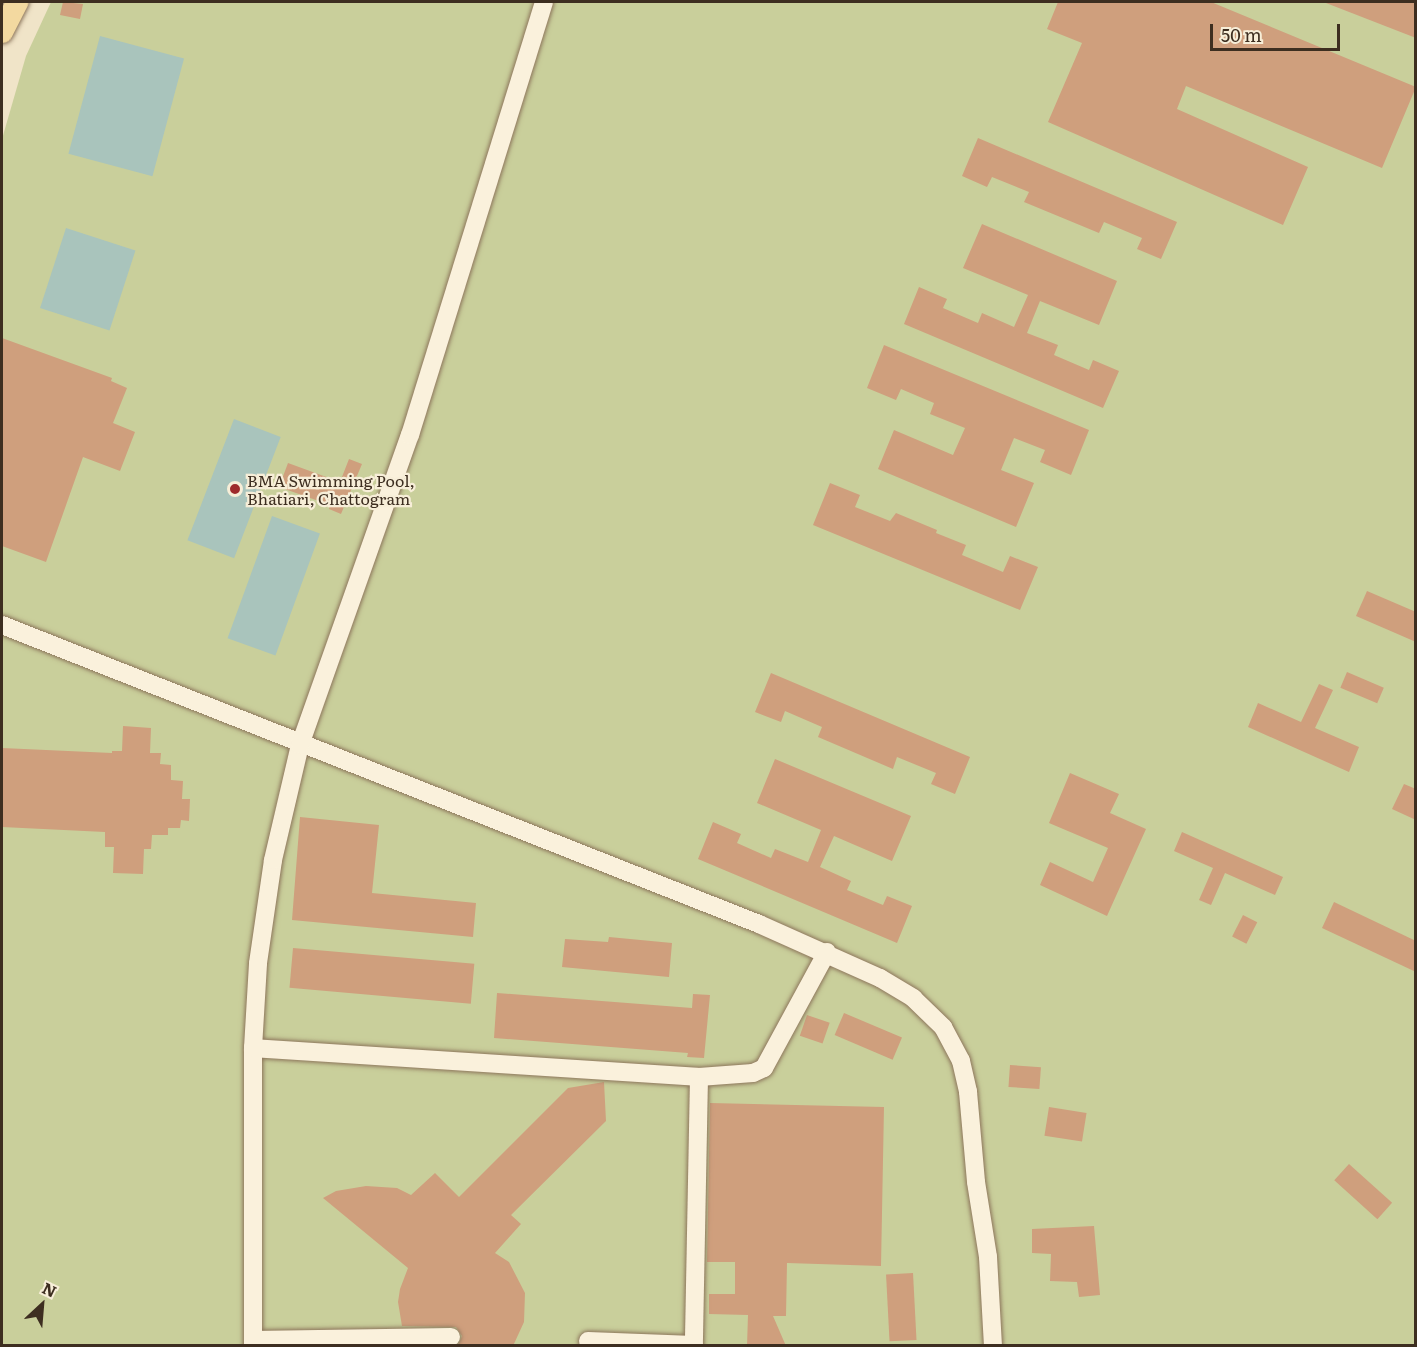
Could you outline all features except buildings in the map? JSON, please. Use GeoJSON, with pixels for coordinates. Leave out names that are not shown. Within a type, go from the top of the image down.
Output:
{"type":"FeatureCollection","features":[{"type":"Feature","properties":{"kind":"main road"},"geometry":{"type":"LineString","coordinates":[[2,32],[16,2]]}},
{"type":"Feature","properties":{"kind":"lane"},"geometry":{"type":"LineString","coordinates":[[451,1336],[253,1343],[253,1048],[258,963],[273,860],[300,745],[410,435],[544,2]]}},
{"type":"Feature","properties":{"kind":"lane"},"geometry":{"type":"LineString","coordinates":[[2,625],[827,952],[880,978],[913,999],[943,1027],[961,1061],[968,1092],[976,1182],[988,1257],[993,1346]]}},
{"type":"Feature","properties":{"kind":"lane"},"geometry":{"type":"LineString","coordinates":[[253,1048],[699,1077],[753,1073],[764,1068],[827,952]]}},
{"type":"Feature","properties":{"kind":"lane"},"geometry":{"type":"LineString","coordinates":[[588,1341],[694,1345],[699,1077]]}},
{"type":"Feature","properties":{"kind":"green space"},"geometry":{"type":"Polygon","coordinates":[[[51,2],[1415,2],[1415,1345],[2,1346],[2,139],[26,56],[51,2]]]}},
{"type":"Feature","properties":{"kind":"water"},"geometry":{"type":"Polygon","coordinates":[[[100,36],[184,59],[152,176],[68,154],[100,36]]]}},
{"type":"Feature","properties":{"kind":"water"},"geometry":{"type":"Polygon","coordinates":[[[66,228],[135,251],[109,330],[40,308],[66,228]]]}},
{"type":"Feature","properties":{"kind":"water","name":"BMA Swimming Pool, Bhatiari, Chattogram"},"geometry":{"type":"Polygon","coordinates":[[[234,419],[281,437],[234,558],[187,540],[234,419]]]}},
{"type":"Feature","properties":{"kind":"water"},"geometry":{"type":"Polygon","coordinates":[[[272,516],[320,533],[275,656],[228,638],[272,516]]]}},
{"type":"Feature","properties":{"kind":"place","name":"BMA Swimming Pool, Bhatiari, Chattogram"},"geometry":{"type":"Point","coordinates":[235,489]}}]}
